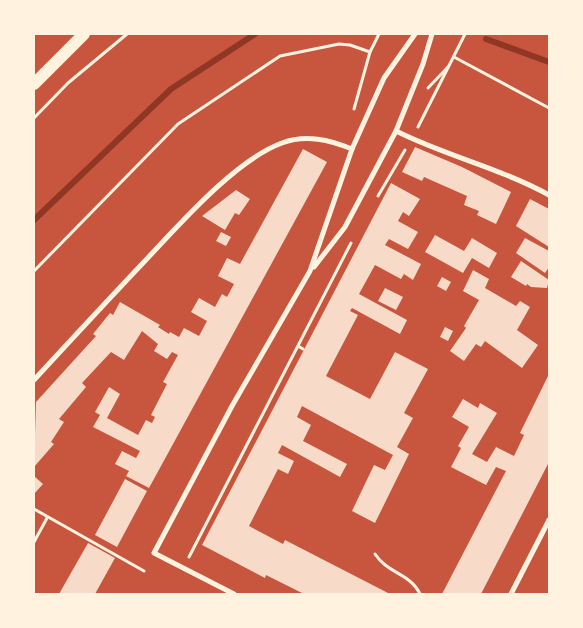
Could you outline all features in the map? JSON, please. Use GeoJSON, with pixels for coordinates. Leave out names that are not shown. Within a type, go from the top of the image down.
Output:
{"type":"FeatureCollection","features":[{"type":"Feature","properties":{"kind":"main road"},"geometry":{"type":"LineString","coordinates":[[34,84],[84,34]]}},
{"type":"Feature","properties":{"kind":"street"},"geometry":{"type":"LineString","coordinates":[[310,272],[326,219],[352,149],[384,78],[416,34]]}},
{"type":"Feature","properties":{"kind":"street"},"geometry":{"type":"LineString","coordinates":[[234,594],[154,553],[232,406],[310,272],[344,226],[396,131],[423,64],[432,34]]}},
{"type":"Feature","properties":{"kind":"street"},"geometry":{"type":"LineString","coordinates":[[396,131],[412,139],[522,180],[549,195]]}},
{"type":"Feature","properties":{"kind":"street"},"geometry":{"type":"LineString","coordinates":[[34,380],[193,209],[260,152],[284,142],[308,138],[320,138],[352,149]]}},
{"type":"Feature","properties":{"kind":"street"},"geometry":{"type":"LineString","coordinates":[[511,594],[549,520]]}},
{"type":"Feature","properties":{"kind":"path"},"geometry":{"type":"LineString","coordinates":[[34,118],[68,83],[127,34]]}},
{"type":"Feature","properties":{"kind":"path"},"geometry":{"type":"LineString","coordinates":[[352,114],[370,52],[379,34]]}},
{"type":"Feature","properties":{"kind":"path"},"geometry":{"type":"LineString","coordinates":[[378,197],[412,139],[465,34]]}},
{"type":"Feature","properties":{"kind":"path"},"geometry":{"type":"LineString","coordinates":[[34,271],[178,124],[280,56],[339,44],[350,45],[370,52]]}},
{"type":"Feature","properties":{"kind":"path"},"geometry":{"type":"LineString","coordinates":[[454,57],[549,108]]}},
{"type":"Feature","properties":{"kind":"path"},"geometry":{"type":"LineString","coordinates":[[183,568],[354,239]]}},
{"type":"Feature","properties":{"kind":"path"},"geometry":{"type":"LineString","coordinates":[[298,346],[303,349]]}},
{"type":"Feature","properties":{"kind":"path"},"geometry":{"type":"LineString","coordinates":[[34,508],[47,518],[144,571]]}},
{"type":"Feature","properties":{"kind":"path"},"geometry":{"type":"LineString","coordinates":[[34,542],[47,518]]}},
{"type":"Feature","properties":{"kind":"path"},"geometry":{"type":"LineString","coordinates":[[375,554],[382,565],[403,576],[416,586],[420,594]]}},
{"type":"Feature","properties":{"kind":"building"},"geometry":{"type":"Polygon","coordinates":[[[415,147],[462,167],[511,192],[496,224],[477,215],[479,211],[464,205],[467,196],[424,177],[422,181],[402,172],[415,147]]]}},
{"type":"Feature","properties":{"kind":"building"},"geometry":{"type":"Polygon","coordinates":[[[303,149],[327,162],[149,488],[126,476],[129,471],[115,464],[122,451],[136,458],[140,451],[93,427],[100,415],[95,412],[109,387],[120,394],[107,418],[138,435],[146,420],[152,423],[155,417],[151,415],[167,384],[163,382],[178,355],[172,352],[167,359],[154,351],[158,344],[142,331],[124,360],[111,352],[82,383],[86,387],[59,419],[64,422],[51,442],[54,444],[34,467],[36,402],[96,336],[93,334],[110,313],[113,315],[120,302],[160,325],[158,327],[169,334],[170,332],[179,337],[184,328],[199,336],[207,321],[191,312],[199,298],[215,307],[222,294],[227,297],[234,284],[218,276],[227,258],[240,264],[303,149]]]}},
{"type":"Feature","properties":{"kind":"building"},"geometry":{"type":"Polygon","coordinates":[[[391,183],[420,199],[409,216],[403,212],[398,221],[418,232],[408,249],[389,239],[385,245],[421,264],[413,280],[404,274],[401,279],[375,265],[359,294],[407,320],[400,334],[352,308],[350,311],[358,315],[326,376],[370,399],[395,352],[428,369],[404,413],[413,418],[397,447],[409,454],[375,523],[352,511],[374,465],[385,470],[393,455],[302,406],[297,417],[311,425],[303,441],[347,464],[340,477],[282,445],[278,453],[294,461],[288,474],[278,469],[249,526],[283,544],[285,540],[390,594],[304,594],[266,575],[265,578],[202,545],[391,183]]]}},
{"type":"Feature","properties":{"kind":"building"},"geometry":{"type":"Polygon","coordinates":[[[236,190],[250,199],[239,215],[235,213],[225,230],[202,216],[236,190]]]}},
{"type":"Feature","properties":{"kind":"building"},"geometry":{"type":"Polygon","coordinates":[[[530,199],[549,209],[549,247],[516,226],[530,199]]]}},
{"type":"Feature","properties":{"kind":"building"},"geometry":{"type":"Polygon","coordinates":[[[221,232],[231,237],[226,246],[216,241],[221,232]]]}},
{"type":"Feature","properties":{"kind":"building"},"geometry":{"type":"Polygon","coordinates":[[[435,235],[464,251],[472,238],[497,253],[489,268],[472,258],[463,273],[425,252],[435,235]]]}},
{"type":"Feature","properties":{"kind":"building"},"geometry":{"type":"Polygon","coordinates":[[[525,238],[549,251],[549,267],[545,273],[516,253],[525,238]]]}},
{"type":"Feature","properties":{"kind":"building"},"geometry":{"type":"Polygon","coordinates":[[[521,261],[549,280],[547,288],[531,287],[527,284],[526,286],[511,277],[521,261]]]}},
{"type":"Feature","properties":{"kind":"building"},"geometry":{"type":"Polygon","coordinates":[[[473,270],[489,279],[485,288],[516,306],[520,301],[530,307],[517,330],[538,345],[522,368],[485,341],[481,347],[476,344],[464,361],[450,351],[466,328],[464,326],[479,300],[463,291],[473,270]]]}},
{"type":"Feature","properties":{"kind":"building"},"geometry":{"type":"Polygon","coordinates":[[[442,277],[451,282],[446,291],[437,286],[442,277]]]}},
{"type":"Feature","properties":{"kind":"building"},"geometry":{"type":"Polygon","coordinates":[[[385,288],[403,297],[396,310],[378,301],[385,288]]]}},
{"type":"Feature","properties":{"kind":"building"},"geometry":{"type":"Polygon","coordinates":[[[445,327],[453,331],[448,341],[440,337],[445,327]]]}},
{"type":"Feature","properties":{"kind":"building"},"geometry":{"type":"Polygon","coordinates":[[[549,374],[549,462],[481,594],[442,594],[506,471],[496,467],[486,485],[451,467],[461,448],[458,446],[469,427],[452,417],[463,399],[478,408],[480,403],[497,413],[472,454],[487,462],[496,447],[514,456],[524,435],[520,433],[549,374]]]}},
{"type":"Feature","properties":{"kind":"building"},"geometry":{"type":"Polygon","coordinates":[[[34,476],[43,484],[34,494],[34,476]]]}},
{"type":"Feature","properties":{"kind":"building"},"geometry":{"type":"Polygon","coordinates":[[[125,479],[147,491],[117,547],[95,535],[125,479]]]}},
{"type":"Feature","properties":{"kind":"building"},"geometry":{"type":"Polygon","coordinates":[[[88,543],[115,558],[95,594],[59,594],[88,543]]]}},
{"type":"Feature","properties":{"kind":"waterway"},"geometry":{"type":"LineString","coordinates":[[34,220],[171,89],[255,34]]}},
{"type":"Feature","properties":{"kind":"waterway"},"geometry":{"type":"LineString","coordinates":[[486,39],[549,62]]}}]}
